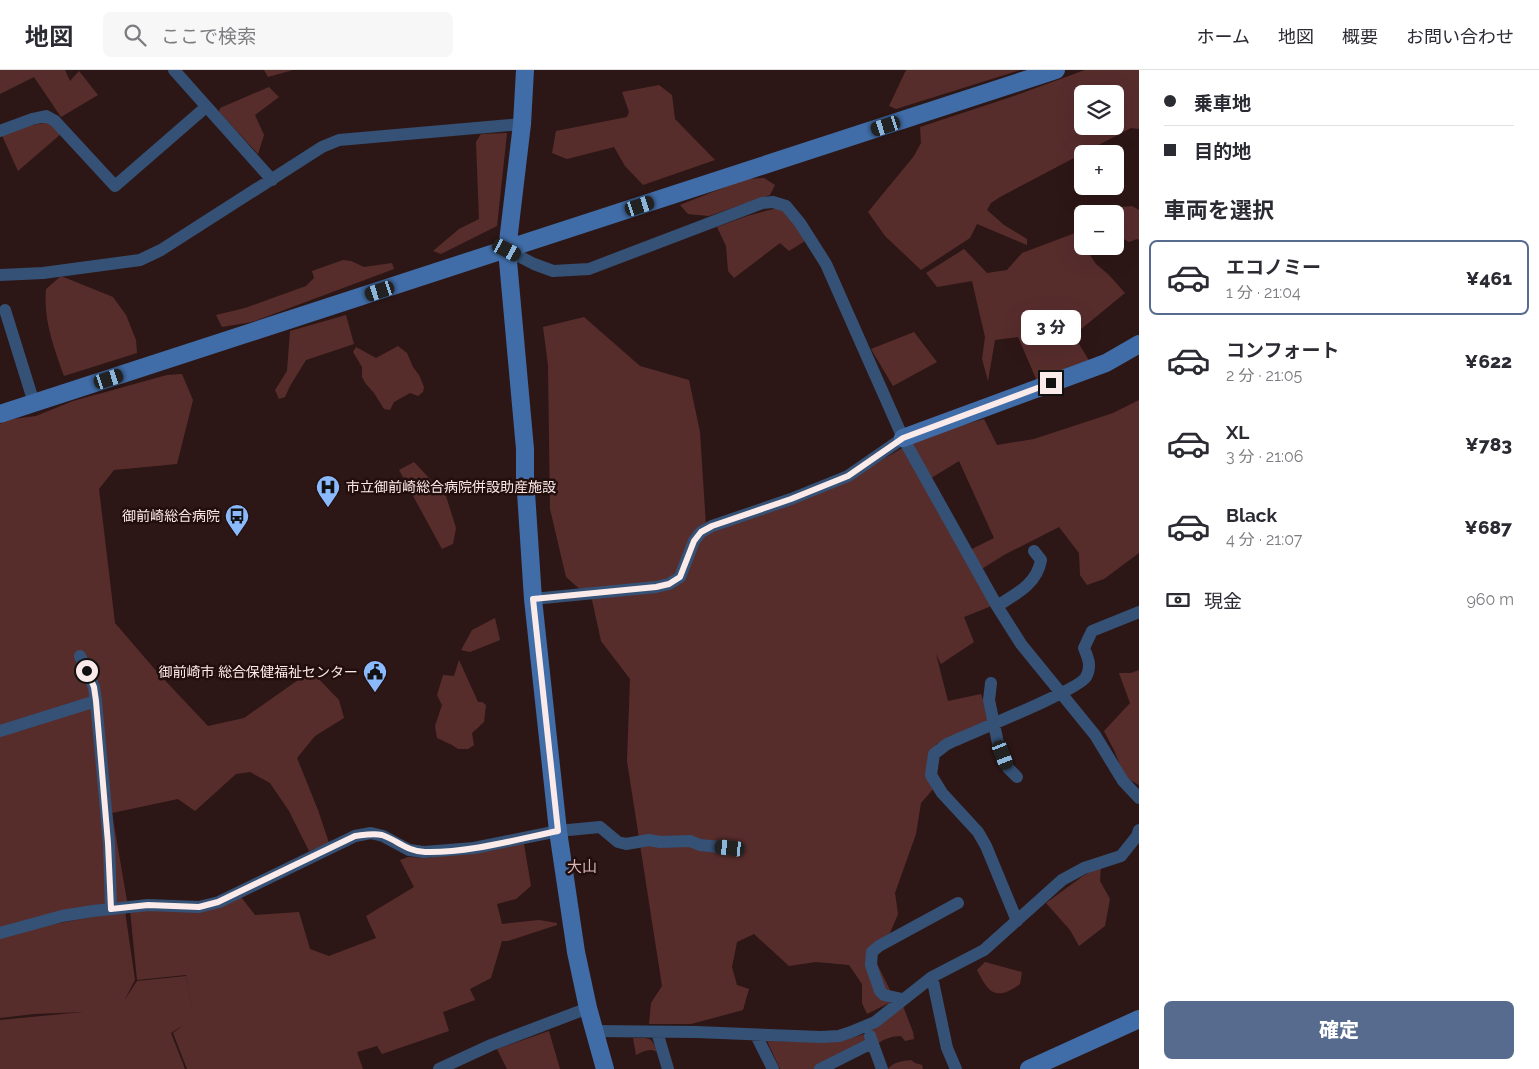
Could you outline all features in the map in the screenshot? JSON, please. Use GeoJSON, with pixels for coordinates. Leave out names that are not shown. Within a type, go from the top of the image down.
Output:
{"type":"FeatureCollection","features":[{"type":"Feature","properties":{"kind":"street"},"geometry":{"type":"LineString","coordinates":[[174,70],[272,180]]}},
{"type":"Feature","properties":{"kind":"street"},"geometry":{"type":"LineString","coordinates":[[525,70],[522,124],[507,250],[525,449],[533,599],[558,831],[576,952],[588,1008],[605,1069]]}},
{"type":"Feature","properties":{"kind":"street"},"geometry":{"type":"LineString","coordinates":[[0,414],[1056,70]]}},
{"type":"Feature","properties":{"kind":"street"},"geometry":{"type":"LineString","coordinates":[[0,130],[46,116],[55,121],[115,186],[206,107]]}},
{"type":"Feature","properties":{"kind":"street"},"geometry":{"type":"LineString","coordinates":[[0,275],[43,273],[140,260],[161,250],[322,147],[339,140],[522,124]]}},
{"type":"Feature","properties":{"kind":"street"},"geometry":{"type":"LineString","coordinates":[[507,250],[534,264],[553,271],[589,269],[762,204],[773,202],[786,206],[800,223],[826,264],[903,438],[997,606],[1021,644],[1095,735],[1123,781],[1139,798]]}},
{"type":"Feature","properties":{"kind":"street"},"geometry":{"type":"LineString","coordinates":[[5,310],[34,403]]}},
{"type":"Feature","properties":{"kind":"street"},"geometry":{"type":"LineString","coordinates":[[533,599],[656,587],[669,584],[680,577],[694,541],[701,532],[712,526],[791,499],[848,476],[903,438],[1106,363],[1139,344]]}},
{"type":"Feature","properties":{"kind":"street"},"geometry":{"type":"LineString","coordinates":[[997,606],[1032,580],[1039,570],[1041,560],[1034,551]]}},
{"type":"Feature","properties":{"kind":"street"},"geometry":{"type":"LineString","coordinates":[[1017,921],[986,846],[978,832],[942,793],[931,775],[934,754],[947,744],[1061,694],[1085,679],[1090,667],[1089,658],[1084,648],[1092,631],[1139,612]]}},
{"type":"Feature","properties":{"kind":"street"},"geometry":{"type":"LineString","coordinates":[[80,656],[94,687],[96,701],[108,843],[111,909]]}},
{"type":"Feature","properties":{"kind":"street"},"geometry":{"type":"LineString","coordinates":[[991,683],[989,700],[998,743],[1008,768],[1017,777]]}},
{"type":"Feature","properties":{"kind":"street"},"geometry":{"type":"LineString","coordinates":[[0,731],[96,701]]}},
{"type":"Feature","properties":{"kind":"street"},"geometry":{"type":"LineString","coordinates":[[0,933],[62,916],[111,909],[148,905],[199,907],[218,902],[355,836],[372,833],[383,836],[409,850],[424,852],[474,848],[558,831],[600,827],[618,842],[626,844],[649,840],[660,842],[690,841],[700,845],[730,848]]}},
{"type":"Feature","properties":{"kind":"street"},"geometry":{"type":"LineString","coordinates":[[594,1031],[839,1036],[866,1026],[884,1015],[932,977],[984,950],[1062,880],[1084,868],[1121,856],[1137,836],[1139,830]]}},
{"type":"Feature","properties":{"kind":"street"},"geometry":{"type":"LineString","coordinates":[[902,999],[884,995],[880,990],[871,965],[872,952],[879,946],[958,902]]}},
{"type":"Feature","properties":{"kind":"street"},"geometry":{"type":"LineString","coordinates":[[932,977],[947,1048],[956,1069]]}},
{"type":"Feature","properties":{"kind":"street"},"geometry":{"type":"LineString","coordinates":[[439,1069],[492,1045],[588,1008]]}},
{"type":"Feature","properties":{"kind":"street"},"geometry":{"type":"LineString","coordinates":[[1029,1069],[1139,1019]]}},
{"type":"Feature","properties":{"kind":"street"},"geometry":{"type":"LineString","coordinates":[[866,1026],[882,1069]]}},
{"type":"Feature","properties":{"kind":"street"},"geometry":{"type":"LineString","coordinates":[[657,1032],[668,1069]]}},
{"type":"Feature","properties":{"kind":"street"},"geometry":{"type":"LineString","coordinates":[[756,1035],[773,1069]]}},
{"type":"Feature","properties":{"kind":"street"},"geometry":{"type":"LineString","coordinates":[[820,1069],[872,1043]]}},
{"type":"Feature","properties":{"kind":"shaded area"},"geometry":{"type":"Polygon","coordinates":[[[0,70],[65,70],[70,81],[79,71],[98,95],[61,117],[34,77],[0,94],[0,70]]]}},
{"type":"Feature","properties":{"kind":"shaded area"},"geometry":{"type":"Polygon","coordinates":[[[264,70],[293,70],[268,77],[264,70]]]}},
{"type":"Feature","properties":{"kind":"shaded area"},"geometry":{"type":"Polygon","coordinates":[[[906,70],[1020,70],[896,109],[889,106],[906,70]]]}},
{"type":"Feature","properties":{"kind":"shaded area"},"geometry":{"type":"Polygon","coordinates":[[[1085,70],[1139,70],[1139,129],[1131,128],[1124,132],[1124,85],[1074,85],[1074,135],[1118,135],[1099,145],[1074,145],[1074,158],[991,203],[987,210],[1004,225],[1027,239],[1027,245],[977,224],[970,238],[921,270],[885,236],[868,212],[914,156],[921,143],[920,127],[1085,70]]]}},
{"type":"Feature","properties":{"kind":"shaded area"},"geometry":{"type":"Polygon","coordinates":[[[659,85],[672,95],[675,119],[715,160],[643,185],[625,166],[614,147],[567,159],[552,153],[556,131],[627,117],[629,112],[622,92],[659,85]]]}},
{"type":"Feature","properties":{"kind":"shaded area"},"geometry":{"type":"Polygon","coordinates":[[[269,87],[279,97],[255,115],[264,135],[258,154],[219,112],[220,108],[269,87]]]}},
{"type":"Feature","properties":{"kind":"shaded area"},"geometry":{"type":"Polygon","coordinates":[[[55,121],[62,133],[18,171],[0,131],[55,121]]]}},
{"type":"Feature","properties":{"kind":"shaded area"},"geometry":{"type":"Polygon","coordinates":[[[507,133],[497,226],[441,254],[433,251],[459,229],[479,219],[476,142],[481,134],[507,133]]]}},
{"type":"Feature","properties":{"kind":"shaded area"},"geometry":{"type":"Polygon","coordinates":[[[764,178],[775,185],[770,195],[709,216],[688,214],[680,205],[745,179],[764,178]]]}},
{"type":"Feature","properties":{"kind":"shaded area"},"geometry":{"type":"Polygon","coordinates":[[[1132,206],[1139,210],[1139,240],[1129,242],[1124,239],[1124,207],[1132,206]]]}},
{"type":"Feature","properties":{"kind":"shaded area"},"geometry":{"type":"Polygon","coordinates":[[[777,208],[787,212],[805,241],[789,251],[780,243],[734,278],[728,271],[726,246],[717,227],[777,208]]]}},
{"type":"Feature","properties":{"kind":"shaded area"},"geometry":{"type":"Polygon","coordinates":[[[1074,233],[1074,255],[1090,255],[1096,264],[1125,293],[1075,334],[1071,331],[1090,362],[1037,381],[1018,337],[995,340],[988,381],[982,359],[985,337],[972,281],[937,287],[926,273],[964,249],[987,273],[1007,270],[1022,253],[1074,233]]]}},
{"type":"Feature","properties":{"kind":"shaded area"},"geometry":{"type":"Polygon","coordinates":[[[343,260],[351,261],[364,267],[392,263],[394,269],[252,322],[222,327],[216,315],[245,308],[306,286],[314,278],[312,271],[343,260]]]}},
{"type":"Feature","properties":{"kind":"shaded area"},"geometry":{"type":"Polygon","coordinates":[[[61,276],[113,297],[126,315],[136,340],[137,353],[64,376],[50,333],[46,311],[46,289],[61,276]]]}},
{"type":"Feature","properties":{"kind":"shaded area"},"geometry":{"type":"Polygon","coordinates":[[[346,315],[354,344],[306,360],[285,397],[279,399],[275,390],[287,371],[290,331],[346,315]]]}},
{"type":"Feature","properties":{"kind":"shaded area"},"geometry":{"type":"Polygon","coordinates":[[[584,317],[640,366],[689,380],[700,432],[706,526],[829,490],[906,446],[994,605],[964,617],[974,642],[941,664],[936,654],[948,701],[981,694],[991,724],[936,744],[931,775],[935,787],[921,803],[916,834],[895,893],[898,914],[890,933],[870,950],[895,1000],[867,1014],[862,1003],[862,984],[849,965],[816,962],[789,966],[754,934],[737,942],[732,967],[737,985],[749,989],[743,1010],[691,1024],[649,1024],[651,1003],[662,986],[627,761],[630,679],[601,641],[592,600],[566,577],[550,509],[548,365],[543,327],[584,317]]]}},
{"type":"Feature","properties":{"kind":"shaded area"},"geometry":{"type":"Polygon","coordinates":[[[914,332],[937,362],[893,386],[871,349],[914,332]]]}},
{"type":"Feature","properties":{"kind":"shaded area"},"geometry":{"type":"Polygon","coordinates":[[[398,346],[407,353],[419,375],[424,387],[423,392],[418,396],[410,393],[394,402],[390,410],[384,409],[362,377],[362,367],[353,352],[356,347],[376,358],[398,346]]]}},
{"type":"Feature","properties":{"kind":"shaded area"},"geometry":{"type":"Polygon","coordinates":[[[182,374],[193,400],[177,464],[114,470],[99,489],[115,623],[158,673],[208,726],[244,718],[311,671],[339,700],[344,718],[315,736],[297,758],[329,843],[309,851],[289,811],[270,783],[250,772],[236,774],[195,811],[178,799],[112,813],[128,907],[0,928],[0,424],[6,420],[36,416],[73,401],[167,375],[182,374]]]}},
{"type":"Feature","properties":{"kind":"shaded area"},"geometry":{"type":"Polygon","coordinates":[[[1139,400],[1139,553],[1104,579],[1087,585],[1080,575],[1079,553],[1059,527],[1004,555],[980,570],[968,551],[994,538],[959,461],[928,480],[912,444],[917,438],[984,419],[997,445],[1034,439],[1113,413],[1139,400]]]}},
{"type":"Feature","properties":{"kind":"shaded area"},"geometry":{"type":"Polygon","coordinates":[[[414,462],[446,496],[456,528],[453,544],[442,549],[399,470],[414,462]]]}},
{"type":"Feature","properties":{"kind":"shaded area"},"geometry":{"type":"Polygon","coordinates":[[[495,618],[500,640],[470,652],[461,650],[472,630],[495,618]]]}},
{"type":"Feature","properties":{"kind":"shaded area"},"geometry":{"type":"Polygon","coordinates":[[[459,660],[478,702],[486,705],[484,722],[472,733],[474,745],[468,749],[458,749],[437,738],[435,726],[442,705],[437,695],[443,675],[454,676],[459,660]]]}},
{"type":"Feature","properties":{"kind":"shaded area"},"geometry":{"type":"Polygon","coordinates":[[[1139,670],[1139,785],[1125,777],[1104,731],[1130,703],[1119,673],[1131,673],[1139,670]]]}},
{"type":"Feature","properties":{"kind":"shaded area"},"geometry":{"type":"Polygon","coordinates":[[[524,844],[531,886],[516,899],[497,904],[502,924],[539,920],[557,923],[557,925],[508,941],[502,941],[491,978],[470,989],[475,1000],[443,1012],[449,1031],[382,1054],[377,1046],[357,1052],[363,1069],[187,1069],[173,1033],[183,1025],[171,1033],[185,1069],[0,1069],[0,1020],[83,1012],[34,1014],[0,1018],[0,934],[125,911],[135,980],[124,1001],[137,981],[186,976],[194,1019],[186,975],[137,980],[130,910],[241,897],[255,915],[299,912],[310,949],[329,956],[376,938],[366,916],[414,887],[400,860],[408,857],[427,858],[524,844]]]}},
{"type":"Feature","properties":{"kind":"shaded area"},"geometry":{"type":"Polygon","coordinates":[[[1101,866],[1100,881],[1110,899],[1105,926],[1079,946],[1070,930],[1046,903],[1083,876],[1101,866]]]}},
{"type":"Feature","properties":{"kind":"shaded area"},"geometry":{"type":"Polygon","coordinates":[[[985,962],[1022,972],[1020,984],[1005,992],[994,992],[985,985],[977,970],[985,962]]]}},
{"type":"Feature","properties":{"kind":"shaded area"},"geometry":{"type":"Polygon","coordinates":[[[903,1006],[914,1039],[905,1041],[901,1036],[894,1037],[876,1045],[871,1029],[903,1006]]]}},
{"type":"Feature","properties":{"kind":"shaded area"},"geometry":{"type":"Polygon","coordinates":[[[549,1031],[560,1069],[507,1069],[497,1049],[549,1031]]]}},
{"type":"Feature","properties":{"kind":"shaded area"},"geometry":{"type":"Polygon","coordinates":[[[865,1034],[868,1042],[815,1069],[780,1069],[767,1041],[838,1042],[865,1034]]]}},
{"type":"Feature","properties":{"kind":"shaded area"},"geometry":{"type":"Polygon","coordinates":[[[633,1038],[649,1039],[657,1052],[649,1050],[636,1055],[633,1038]]]}},
{"type":"Feature","properties":{"kind":"shaded area"},"geometry":{"type":"Polygon","coordinates":[[[911,1060],[922,1065],[923,1069],[888,1069],[895,1063],[911,1060]]]}},
{"type":"Feature","properties":{"kind":"place","name":"市立御前崎総合病院併設助産施設"},"geometry":{"type":"Point","coordinates":[328,508]}},
{"type":"Feature","properties":{"kind":"place","name":"御前崎総合病院"},"geometry":{"type":"Point","coordinates":[237,537]}},
{"type":"Feature","properties":{"kind":"place","name":"御前崎市 総合保健福祉センター"},"geometry":{"type":"Point","coordinates":[375,693]}},
{"type":"Feature","properties":{"kind":"district","name":"大山"},"geometry":{"type":"Point","coordinates":[582,867]}},
{"type":"Feature","properties":{"kind":"route"},"geometry":{"type":"LineString","coordinates":[[87,671],[94,687],[96,701],[108,843],[111,909],[148,905],[199,907],[218,902],[355,836],[372,833],[383,836],[409,850],[424,852],[474,848],[558,831],[533,599],[656,587],[669,584],[680,577],[694,541],[701,532],[712,526],[791,499],[848,476],[903,438],[1051,383]]}}]}
